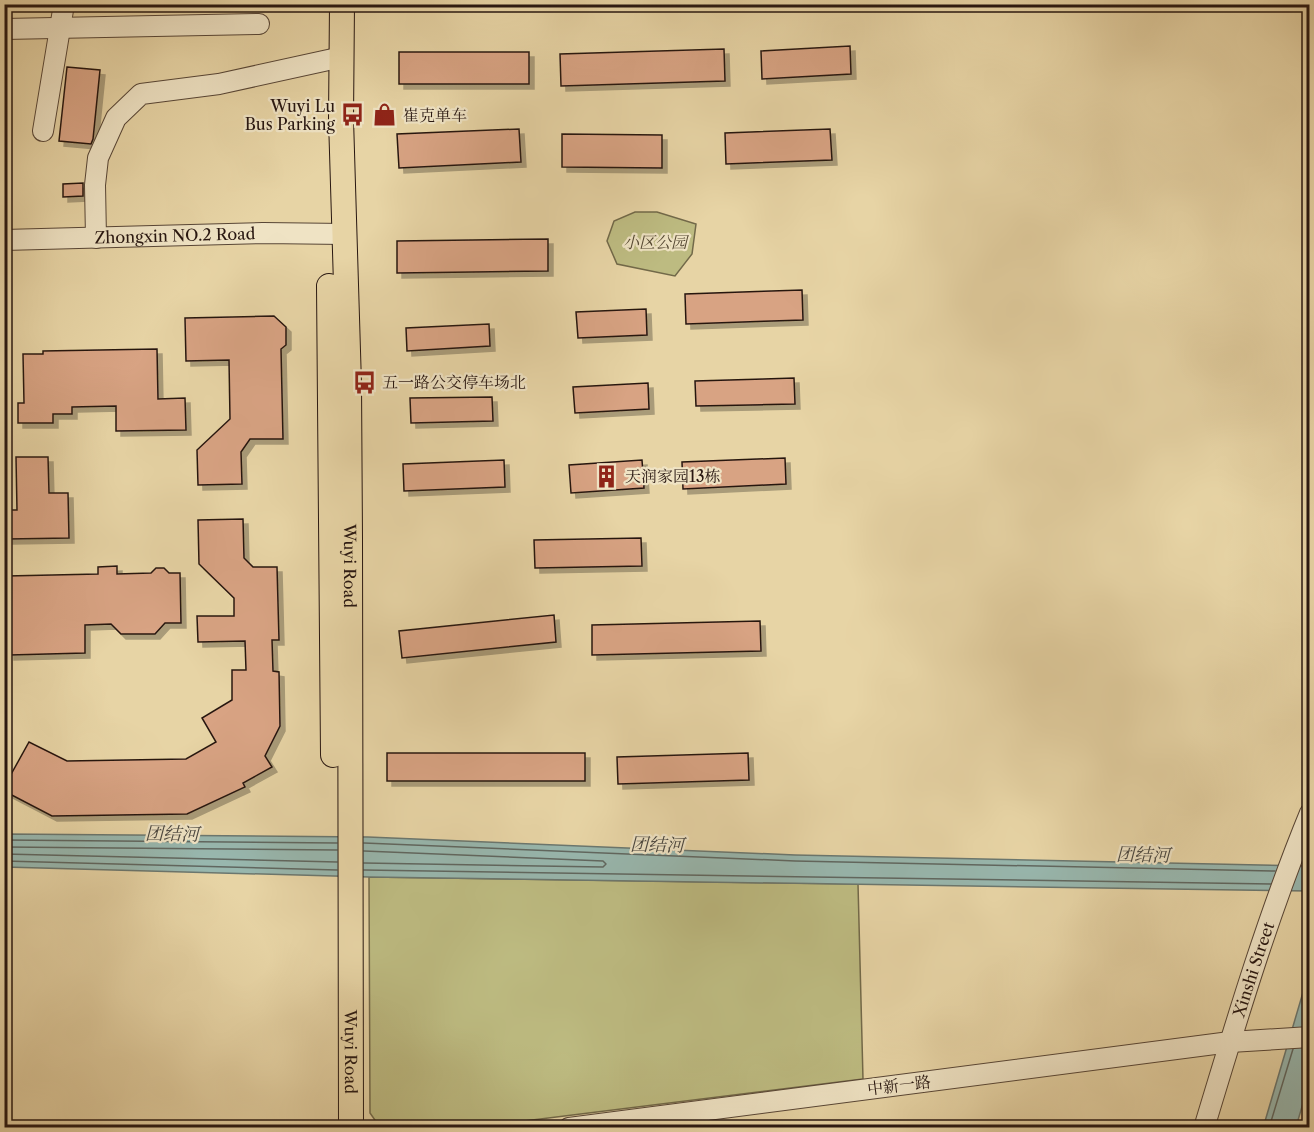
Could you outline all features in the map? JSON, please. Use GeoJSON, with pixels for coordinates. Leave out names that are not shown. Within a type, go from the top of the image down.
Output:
{"type":"FeatureCollection","features":[{"type":"Feature","properties":{"kind":"main road","name":"Wuyi Road"},"geometry":{"type":"LineString","coordinates":[[328,4],[350,538],[341,826],[351,1128]]}},
{"type":"Feature","properties":{"kind":"main road","name":"Wuyi Road"},"geometry":{"type":"LineString","coordinates":[[337,234],[342,4]]}},
{"type":"Feature","properties":{"kind":"main road","name":"Wuyi Road"},"geometry":{"type":"LineString","coordinates":[[336,1128],[342,884]]}},
{"type":"Feature","properties":{"kind":"street"},"geometry":{"type":"LineString","coordinates":[[43,131],[64,4]]}},
{"type":"Feature","properties":{"kind":"street"},"geometry":{"type":"LineString","coordinates":[[4,29],[259,24]]}},
{"type":"Feature","properties":{"kind":"street"},"geometry":{"type":"LineString","coordinates":[[96,238],[95,185],[98,158],[116,118],[141,94],[219,84],[342,57]]}},
{"type":"Feature","properties":{"kind":"street","name":"Zhongxin NO.2 Road"},"geometry":{"type":"LineString","coordinates":[[4,240],[262,233],[337,234]]}},
{"type":"Feature","properties":{"kind":"street","name":"Xinshi Street"},"geometry":{"type":"LineString","coordinates":[[1204,1128],[1290,861],[1310,813]]}},
{"type":"Feature","properties":{"kind":"street","name":"中新一路"},"geometry":{"type":"LineString","coordinates":[[569,1128],[1230,1042],[1310,1037]]}},
{"type":"Feature","properties":{"kind":"green space","name":"小区公园"},"geometry":{"type":"Polygon","coordinates":[[[635,212],[657,212],[696,224],[692,254],[675,276],[617,264],[607,241],[614,221],[635,212]]]}},
{"type":"Feature","properties":{"kind":"green space"},"geometry":{"type":"Polygon","coordinates":[[[369,877],[858,884],[863,1079],[476,1127],[384,1127],[377,1123],[370,1113],[369,877]]]}},
{"type":"Feature","properties":{"kind":"water"},"geometry":{"type":"Polygon","coordinates":[[[5,834],[368,837],[795,855],[1309,866],[1310,891],[369,877],[5,867],[5,834]]]}},
{"type":"Feature","properties":{"kind":"water"},"geometry":{"type":"Polygon","coordinates":[[[1309,972],[1309,1083],[1296,1127],[1263,1128],[1309,972]]]}},
{"type":"Feature","properties":{"kind":"building"},"geometry":{"type":"Polygon","coordinates":[[[850,46],[851,74],[762,79],[761,51],[850,46]]]}},
{"type":"Feature","properties":{"kind":"building"},"geometry":{"type":"Polygon","coordinates":[[[724,49],[725,81],[561,86],[560,54],[724,49]]]}},
{"type":"Feature","properties":{"kind":"building"},"geometry":{"type":"Polygon","coordinates":[[[399,52],[529,52],[529,84],[399,84],[399,52]]]}},
{"type":"Feature","properties":{"kind":"building"},"geometry":{"type":"Polygon","coordinates":[[[67,67],[100,70],[91,144],[59,141],[67,67]]]}},
{"type":"Feature","properties":{"kind":"building"},"geometry":{"type":"Polygon","coordinates":[[[519,129],[521,162],[399,168],[397,134],[519,129]]]}},
{"type":"Feature","properties":{"kind":"building"},"geometry":{"type":"Polygon","coordinates":[[[830,129],[832,160],[726,164],[725,133],[830,129]]]}},
{"type":"Feature","properties":{"kind":"building"},"geometry":{"type":"Polygon","coordinates":[[[562,134],[662,135],[662,168],[562,167],[562,134]]]}},
{"type":"Feature","properties":{"kind":"building"},"geometry":{"type":"Polygon","coordinates":[[[83,183],[83,196],[63,197],[63,184],[83,183]]]}},
{"type":"Feature","properties":{"kind":"building"},"geometry":{"type":"Polygon","coordinates":[[[548,239],[548,271],[397,273],[397,241],[548,239]]]}},
{"type":"Feature","properties":{"kind":"building"},"geometry":{"type":"Polygon","coordinates":[[[802,290],[803,320],[686,324],[685,294],[802,290]]]}},
{"type":"Feature","properties":{"kind":"building"},"geometry":{"type":"Polygon","coordinates":[[[646,309],[647,335],[578,338],[576,312],[646,309]]]}},
{"type":"Feature","properties":{"kind":"building"},"geometry":{"type":"Polygon","coordinates":[[[274,316],[286,327],[286,345],[281,349],[283,439],[250,439],[241,452],[242,484],[198,485],[197,450],[230,419],[229,360],[186,361],[185,318],[274,316]]]}},
{"type":"Feature","properties":{"kind":"building"},"geometry":{"type":"Polygon","coordinates":[[[489,324],[490,346],[407,351],[406,328],[489,324]]]}},
{"type":"Feature","properties":{"kind":"building"},"geometry":{"type":"Polygon","coordinates":[[[157,349],[158,399],[185,398],[186,430],[116,431],[116,406],[72,407],[72,414],[53,414],[53,423],[18,423],[18,403],[24,403],[23,354],[43,354],[43,351],[157,349]]]}},
{"type":"Feature","properties":{"kind":"building"},"geometry":{"type":"Polygon","coordinates":[[[794,378],[795,404],[696,406],[695,381],[794,378]]]}},
{"type":"Feature","properties":{"kind":"building"},"geometry":{"type":"Polygon","coordinates":[[[648,383],[649,409],[575,413],[573,387],[648,383]]]}},
{"type":"Feature","properties":{"kind":"building"},"geometry":{"type":"Polygon","coordinates":[[[492,397],[493,421],[411,423],[410,398],[492,397]]]}},
{"type":"Feature","properties":{"kind":"building"},"geometry":{"type":"Polygon","coordinates":[[[16,457],[48,457],[49,493],[68,493],[69,538],[7,539],[6,510],[17,510],[16,457]]]}},
{"type":"Feature","properties":{"kind":"building"},"geometry":{"type":"Polygon","coordinates":[[[785,458],[786,484],[683,489],[682,462],[785,458]]]}},
{"type":"Feature","properties":{"kind":"building"},"geometry":{"type":"Polygon","coordinates":[[[504,460],[505,487],[404,491],[403,464],[504,460]]]}},
{"type":"Feature","properties":{"kind":"building","name":"天润家园13栋"},"geometry":{"type":"Polygon","coordinates":[[[642,460],[644,488],[571,493],[569,465],[642,460]]]}},
{"type":"Feature","properties":{"kind":"building"},"geometry":{"type":"Polygon","coordinates":[[[243,519],[244,558],[253,567],[277,567],[279,640],[272,640],[273,671],[279,672],[280,726],[265,756],[272,767],[243,783],[245,787],[187,814],[52,816],[4,791],[4,787],[29,742],[67,761],[186,759],[216,742],[202,718],[232,700],[232,670],[246,670],[245,641],[198,642],[197,616],[234,616],[234,598],[199,564],[198,520],[243,519]]]}},
{"type":"Feature","properties":{"kind":"building"},"geometry":{"type":"Polygon","coordinates":[[[641,538],[642,566],[535,568],[534,540],[641,538]]]}},
{"type":"Feature","properties":{"kind":"building"},"geometry":{"type":"Polygon","coordinates":[[[117,566],[117,574],[151,573],[156,568],[164,568],[169,573],[180,573],[181,623],[165,623],[155,634],[121,634],[111,624],[85,625],[85,653],[9,655],[7,576],[98,574],[98,567],[117,566]]]}},
{"type":"Feature","properties":{"kind":"building"},"geometry":{"type":"Polygon","coordinates":[[[554,615],[556,642],[402,658],[399,631],[554,615]]]}},
{"type":"Feature","properties":{"kind":"building"},"geometry":{"type":"Polygon","coordinates":[[[760,621],[761,651],[592,655],[592,625],[760,621]]]}},
{"type":"Feature","properties":{"kind":"building"},"geometry":{"type":"Polygon","coordinates":[[[387,753],[585,753],[585,781],[387,781],[387,753]]]}},
{"type":"Feature","properties":{"kind":"building"},"geometry":{"type":"Polygon","coordinates":[[[748,753],[749,780],[618,784],[617,757],[748,753]]]}},
{"type":"Feature","properties":{"kind":"place","name":"Wuyi Lu Bus Parking"},"geometry":{"type":"Point","coordinates":[353,115]}},
{"type":"Feature","properties":{"kind":"place","name":"崔克单车"},"geometry":{"type":"Point","coordinates":[385,115]}},
{"type":"Feature","properties":{"kind":"place","name":"五一路公交停车场北"},"geometry":{"type":"Point","coordinates":[364,382]}},
{"type":"Feature","properties":{"kind":"place","name":"天润家园13栋"},"geometry":{"type":"Point","coordinates":[607,476]}},
{"type":"Feature","properties":{"kind":"water label","name":"团结河"},"geometry":{"type":"Point","coordinates":[172,834]}},
{"type":"Feature","properties":{"kind":"water label","name":"团结河"},"geometry":{"type":"Point","coordinates":[657,845]}},
{"type":"Feature","properties":{"kind":"water label","name":"团结河"},"geometry":{"type":"Point","coordinates":[1143,855]}}]}
